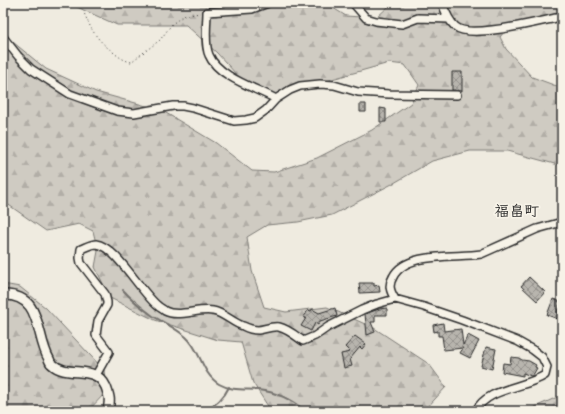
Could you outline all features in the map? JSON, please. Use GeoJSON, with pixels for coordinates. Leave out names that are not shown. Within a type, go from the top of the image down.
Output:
{"type":"FeatureCollection","features":[{"type":"Feature","properties":{"kind":"main road"},"geometry":{"type":"LineString","coordinates":[[3,295],[22,299],[28,304],[36,316],[45,352],[52,364],[65,370],[96,375],[103,382],[110,398],[108,411]]}},
{"type":"Feature","properties":{"kind":"street"},"geometry":{"type":"LineString","coordinates":[[268,3],[252,9],[207,12],[207,41],[209,55],[217,67],[244,85],[276,99]]}},
{"type":"Feature","properties":{"kind":"street"},"geometry":{"type":"LineString","coordinates":[[353,3],[366,18],[376,20],[402,24],[418,18],[449,19]]}},
{"type":"Feature","properties":{"kind":"street"},"geometry":{"type":"LineString","coordinates":[[442,3],[449,19],[456,27],[465,32],[487,31],[562,18]]}},
{"type":"Feature","properties":{"kind":"street"},"geometry":{"type":"LineString","coordinates":[[3,37],[18,56],[31,69],[70,94],[117,111],[134,113],[173,106],[183,106],[234,121],[246,120],[255,118],[266,110],[276,99],[290,90],[300,86],[320,84],[334,85],[358,92],[381,94],[457,95]]}},
{"type":"Feature","properties":{"kind":"street"},"geometry":{"type":"LineString","coordinates":[[395,299],[390,292],[390,282],[395,271],[405,264],[418,260],[447,256],[471,256],[481,254],[537,229],[562,222]]}},
{"type":"Feature","properties":{"kind":"street"},"geometry":{"type":"LineString","coordinates":[[96,375],[109,352],[96,335],[98,320],[107,305],[107,302],[105,294],[81,264],[80,258],[81,249],[95,244],[104,246],[128,269],[157,306],[170,314],[206,310],[215,311],[240,326],[256,330],[279,328],[290,332],[303,341],[362,310],[395,299],[424,306],[486,328],[517,341],[542,357],[547,367],[545,375],[538,379],[494,394],[479,405],[476,411]]}},
{"type":"Feature","properties":{"kind":"path"},"geometry":{"type":"LineString","coordinates":[[80,3],[96,37],[123,60],[132,62],[160,40],[172,24],[182,16],[207,12]]}},
{"type":"Feature","properties":{"kind":"green space"},"geometry":{"type":"Polygon","coordinates":[[[68,3],[325,3],[346,16],[376,18],[389,6],[389,3],[562,3],[562,23],[535,21],[509,26],[500,37],[506,49],[532,77],[562,88],[562,166],[507,151],[470,151],[432,161],[394,183],[332,215],[298,222],[267,225],[247,237],[252,271],[264,307],[286,312],[327,307],[374,328],[429,364],[446,387],[424,411],[271,411],[253,383],[241,342],[218,340],[155,320],[110,298],[95,267],[98,251],[93,231],[79,224],[46,231],[3,201],[3,34],[46,69],[96,92],[161,110],[216,143],[252,171],[274,172],[317,158],[372,130],[411,103],[419,85],[405,65],[389,63],[332,79],[277,98],[246,85],[217,53],[186,25],[117,25],[68,3]]]}},
{"type":"Feature","properties":{"kind":"green space"},"geometry":{"type":"Polygon","coordinates":[[[3,284],[20,287],[46,308],[104,370],[106,392],[88,411],[3,411],[3,284]]]}},
{"type":"Feature","properties":{"kind":"green space"},"geometry":{"type":"Polygon","coordinates":[[[562,395],[562,411],[526,411],[562,395]]]}},
{"type":"Feature","properties":{"kind":"building"},"geometry":{"type":"Polygon","coordinates":[[[452,72],[462,72],[462,91],[452,90],[452,72]]]}},
{"type":"Feature","properties":{"kind":"building"},"geometry":{"type":"Polygon","coordinates":[[[360,104],[366,104],[366,112],[360,112],[360,104]]]}},
{"type":"Feature","properties":{"kind":"building"},"geometry":{"type":"Polygon","coordinates":[[[380,108],[386,109],[386,122],[380,122],[380,108]]]}},
{"type":"Feature","properties":{"kind":"building"},"geometry":{"type":"Polygon","coordinates":[[[529,277],[545,292],[537,301],[521,286],[529,277]]]}},
{"type":"Feature","properties":{"kind":"building"},"geometry":{"type":"Polygon","coordinates":[[[359,283],[374,283],[374,286],[379,285],[380,292],[360,293],[359,283]]]}},
{"type":"Feature","properties":{"kind":"building"},"geometry":{"type":"Polygon","coordinates":[[[553,299],[561,302],[557,312],[560,313],[558,319],[547,315],[553,299]]]}},
{"type":"Feature","properties":{"kind":"building"},"geometry":{"type":"Polygon","coordinates":[[[335,308],[337,316],[320,321],[318,325],[315,323],[311,331],[301,326],[306,318],[304,317],[308,310],[311,311],[312,309],[319,313],[335,308]]]}},
{"type":"Feature","properties":{"kind":"building"},"geometry":{"type":"Polygon","coordinates":[[[387,308],[387,315],[375,315],[375,322],[371,322],[375,332],[367,335],[365,314],[387,308]]]}},
{"type":"Feature","properties":{"kind":"building"},"geometry":{"type":"Polygon","coordinates":[[[443,323],[444,331],[461,329],[463,345],[468,335],[479,341],[470,358],[460,353],[463,348],[444,350],[442,336],[438,336],[438,331],[434,332],[433,325],[443,323]]]}},
{"type":"Feature","properties":{"kind":"building"},"geometry":{"type":"Polygon","coordinates":[[[355,336],[366,344],[362,349],[360,347],[350,359],[352,366],[344,368],[341,354],[350,352],[345,347],[355,336]]]}},
{"type":"Feature","properties":{"kind":"building"},"geometry":{"type":"Polygon","coordinates":[[[486,347],[496,349],[492,369],[481,366],[486,347]]]}},
{"type":"Feature","properties":{"kind":"building"},"geometry":{"type":"Polygon","coordinates":[[[511,357],[529,361],[536,365],[535,367],[537,368],[533,375],[531,376],[523,373],[523,376],[502,372],[503,363],[510,364],[511,357]]]}},
{"type":"Feature","properties":{"kind":"waterway"},"geometry":{"type":"LineString","coordinates":[[123,290],[134,301],[157,319],[174,328],[186,337],[195,348],[208,374],[219,384],[233,389],[258,390],[278,394],[305,411]]}},
{"type":"Feature","properties":{"kind":"waterway"},"geometry":{"type":"LineString","coordinates":[[206,411],[225,394],[229,387]]}},
{"type":"Feature","properties":{"kind":"district","name":"福畠町"},"geometry":{"type":"Point","coordinates":[517,210]}}]}
